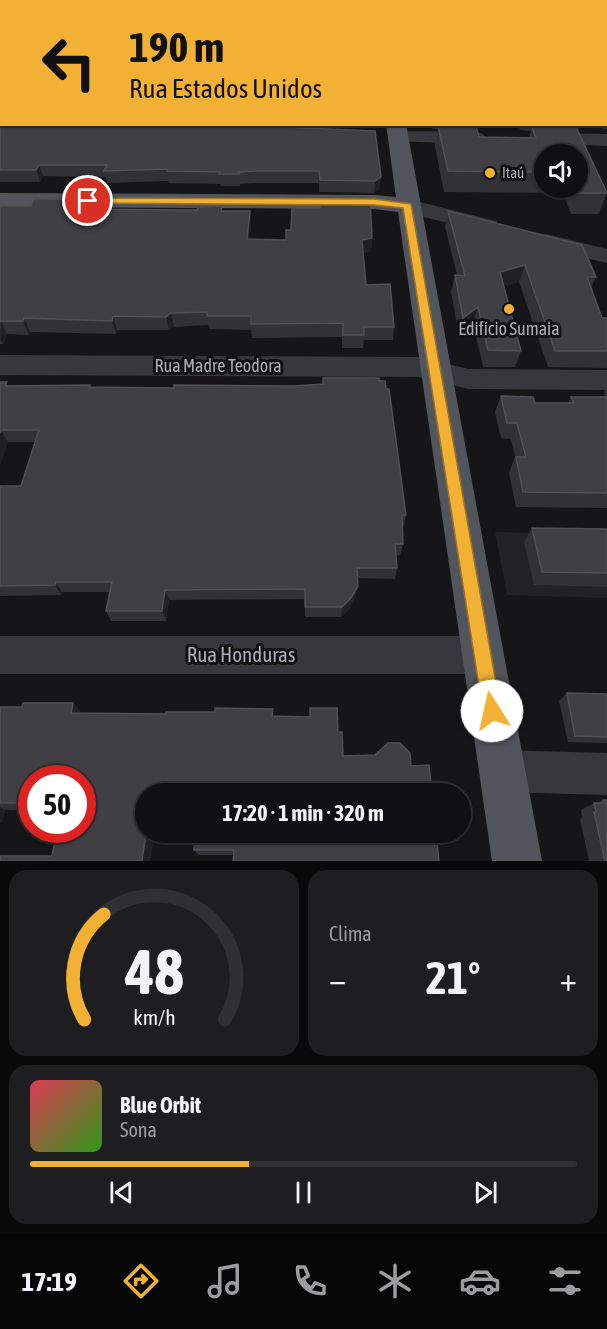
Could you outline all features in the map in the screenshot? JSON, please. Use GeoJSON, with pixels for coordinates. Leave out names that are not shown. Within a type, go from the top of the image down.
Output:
{"type":"FeatureCollection","features":[{"type":"Feature","properties":{"kind":"main road"},"geometry":{"type":"LineString","coordinates":[[393,133],[408,206],[517,861]]}},
{"type":"Feature","properties":{"kind":"main road"},"geometry":{"type":"LineString","coordinates":[[0,200],[374,202],[408,206]]}},
{"type":"Feature","properties":{"kind":"street"},"geometry":{"type":"LineString","coordinates":[[393,133],[494,138]]}},
{"type":"Feature","properties":{"kind":"street"},"geometry":{"type":"LineString","coordinates":[[526,139],[607,140]]}},
{"type":"Feature","properties":{"kind":"street"},"geometry":{"type":"LineString","coordinates":[[408,206],[505,230]]}},
{"type":"Feature","properties":{"kind":"street"},"geometry":{"type":"LineString","coordinates":[[528,236],[607,256]]}},
{"type":"Feature","properties":{"kind":"street","name":"Rua Madre Teodora"},"geometry":{"type":"LineString","coordinates":[[0,365],[392,366],[419,367],[469,379],[607,380]]}},
{"type":"Feature","properties":{"kind":"street","name":"Rua Honduras"},"geometry":{"type":"LineString","coordinates":[[0,655],[482,655]]}},
{"type":"Feature","properties":{"kind":"street"},"geometry":{"type":"LineString","coordinates":[[502,771],[607,774]]}},
{"type":"Feature","properties":{"kind":"shaded area"},"geometry":{"type":"Polygon","coordinates":[[[495,532],[607,534],[607,598],[507,595],[495,532]]]}},
{"type":"Feature","properties":{"kind":"building"},"geometry":{"type":"Polygon","coordinates":[[[0,126],[262,126],[375,131],[381,177],[375,181],[320,180],[319,171],[254,171],[219,174],[220,172],[167,171],[167,169],[104,171],[107,165],[39,165],[36,170],[0,170],[0,126]]]}},
{"type":"Feature","properties":{"kind":"building"},"geometry":{"type":"Polygon","coordinates":[[[438,126],[476,126],[479,137],[536,138],[532,127],[576,127],[584,144],[534,144],[534,172],[448,171],[438,126]]]}},
{"type":"Feature","properties":{"kind":"building"},"geometry":{"type":"Polygon","coordinates":[[[588,153],[607,193],[588,193],[588,153]]]}},
{"type":"Feature","properties":{"kind":"building"},"geometry":{"type":"Polygon","coordinates":[[[320,198],[370,198],[372,238],[362,240],[366,285],[390,284],[394,327],[364,327],[364,335],[343,335],[343,323],[251,324],[251,316],[207,316],[207,312],[171,313],[166,317],[113,316],[112,321],[24,318],[23,321],[0,322],[0,206],[31,206],[34,199],[71,199],[67,209],[197,210],[198,207],[222,206],[221,211],[250,211],[247,239],[286,240],[286,230],[291,230],[292,208],[320,208],[320,198]]]}},
{"type":"Feature","properties":{"kind":"building"},"geometry":{"type":"Polygon","coordinates":[[[448,211],[582,245],[596,277],[587,277],[602,318],[607,318],[607,351],[555,351],[525,265],[500,272],[521,351],[488,350],[478,307],[463,318],[455,275],[465,276],[448,211]]]}},
{"type":"Feature","properties":{"kind":"building"},"geometry":{"type":"Polygon","coordinates":[[[323,378],[379,378],[379,381],[385,381],[386,389],[389,389],[406,515],[402,515],[403,544],[395,544],[397,568],[357,568],[358,586],[342,607],[305,607],[305,589],[165,590],[162,611],[106,611],[112,582],[56,582],[55,585],[0,586],[0,486],[21,486],[39,430],[1,430],[0,433],[0,382],[7,382],[5,386],[90,385],[89,387],[174,388],[174,385],[295,386],[323,384],[323,378]]]}},
{"type":"Feature","properties":{"kind":"building"},"geometry":{"type":"Polygon","coordinates":[[[501,396],[533,397],[535,403],[574,403],[571,397],[607,397],[607,493],[523,492],[516,457],[526,457],[517,423],[507,423],[501,396]]]}},
{"type":"Feature","properties":{"kind":"building"},"geometry":{"type":"Polygon","coordinates":[[[532,528],[607,529],[607,573],[542,572],[532,528]]]}},
{"type":"Feature","properties":{"kind":"building"},"geometry":{"type":"Polygon","coordinates":[[[567,693],[607,694],[607,737],[575,736],[567,693]]]}},
{"type":"Feature","properties":{"kind":"building"},"geometry":{"type":"Polygon","coordinates":[[[23,703],[73,703],[71,713],[166,714],[166,712],[215,712],[215,708],[273,709],[272,716],[310,717],[310,708],[337,708],[338,732],[342,732],[343,756],[375,755],[388,743],[400,743],[410,753],[411,766],[429,765],[431,783],[135,783],[135,843],[145,843],[142,861],[0,861],[0,856],[52,856],[55,843],[96,843],[96,765],[18,765],[18,803],[0,803],[0,707],[22,707],[23,703]]]}},
{"type":"Feature","properties":{"kind":"building"},"geometry":{"type":"Polygon","coordinates":[[[603,800],[607,800],[607,861],[605,861],[594,812],[596,812],[594,803],[604,803],[603,800]]]}},
{"type":"Feature","properties":{"kind":"building"},"geometry":{"type":"Polygon","coordinates":[[[194,843],[437,843],[439,861],[233,861],[234,850],[194,850],[194,843]]]}},
{"type":"Feature","properties":{"kind":"place","name":"Itaú"},"geometry":{"type":"Point","coordinates":[490,173]}},
{"type":"Feature","properties":{"kind":"place","name":"Edifício Sumaia"},"geometry":{"type":"Point","coordinates":[509,309]}},
{"type":"Feature","properties":{"kind":"route"},"geometry":{"type":"LineString","coordinates":[[88,201],[374,202],[408,206],[492,711]]}}]}
